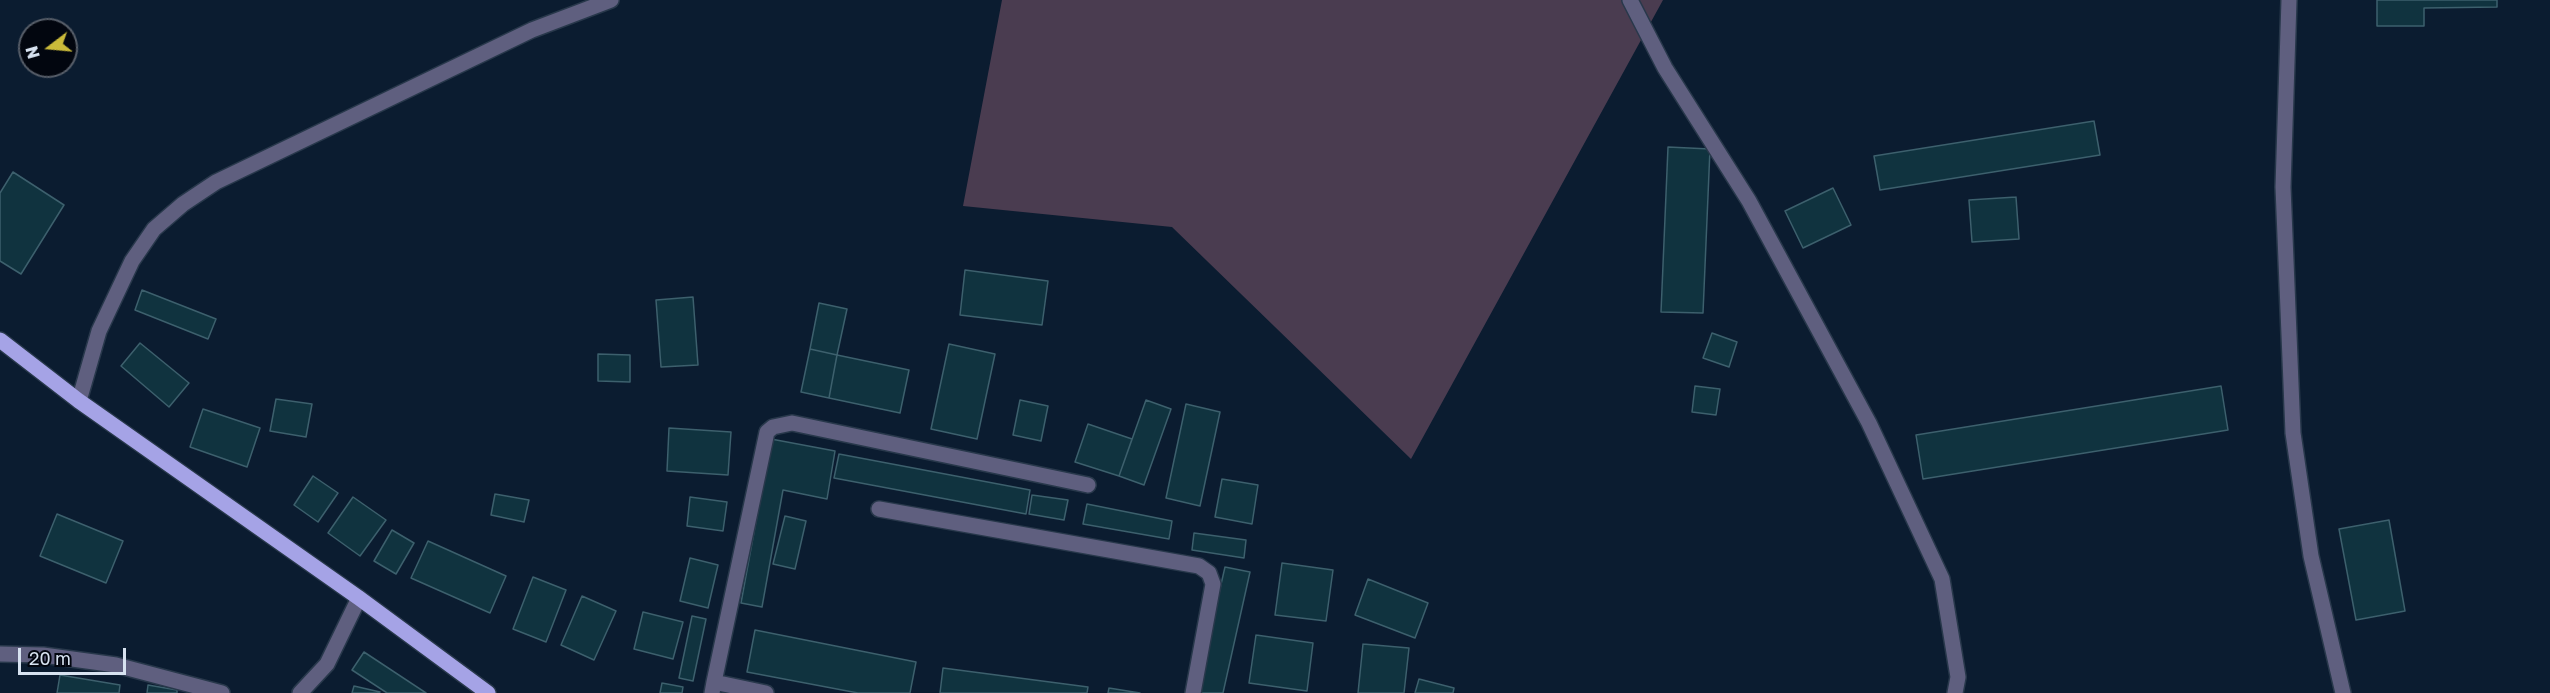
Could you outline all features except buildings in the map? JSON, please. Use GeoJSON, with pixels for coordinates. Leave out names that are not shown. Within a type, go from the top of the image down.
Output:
{"type":"FeatureCollection","features":[{"type":"Feature","properties":{"kind":"main road"},"geometry":{"type":"LineString","coordinates":[[0,340],[80,400],[489,693]]}},
{"type":"Feature","properties":{"kind":"street"},"geometry":{"type":"LineString","coordinates":[[80,400],[99,331],[132,261],[154,230],[183,204],[216,183],[532,30],[611,0]]}},
{"type":"Feature","properties":{"kind":"street"},"geometry":{"type":"LineString","coordinates":[[1630,0],[1665,68],[1749,201],[1874,433],[1942,579],[1958,676],[1955,693]]}},
{"type":"Feature","properties":{"kind":"street"},"geometry":{"type":"LineString","coordinates":[[2289,0],[2283,188],[2293,433],[2311,556],[2343,693]]}},
{"type":"Feature","properties":{"kind":"street"},"geometry":{"type":"LineString","coordinates":[[766,693],[713,688],[767,432],[773,428],[781,424],[792,423],[1088,485]]}},
{"type":"Feature","properties":{"kind":"street"},"geometry":{"type":"LineString","coordinates":[[879,508],[1199,566],[1209,573],[1213,584],[1193,693]]}},
{"type":"Feature","properties":{"kind":"street"},"geometry":{"type":"LineString","coordinates":[[300,693],[327,664],[359,598]]}},
{"type":"Feature","properties":{"kind":"street"},"geometry":{"type":"LineString","coordinates":[[0,654],[43,656],[116,665],[222,693]]}},
{"type":"Feature","properties":{"kind":"shaded area"},"geometry":{"type":"Polygon","coordinates":[[[1002,0],[1663,0],[1411,459],[1172,227],[963,206],[1002,0]]]}}]}
